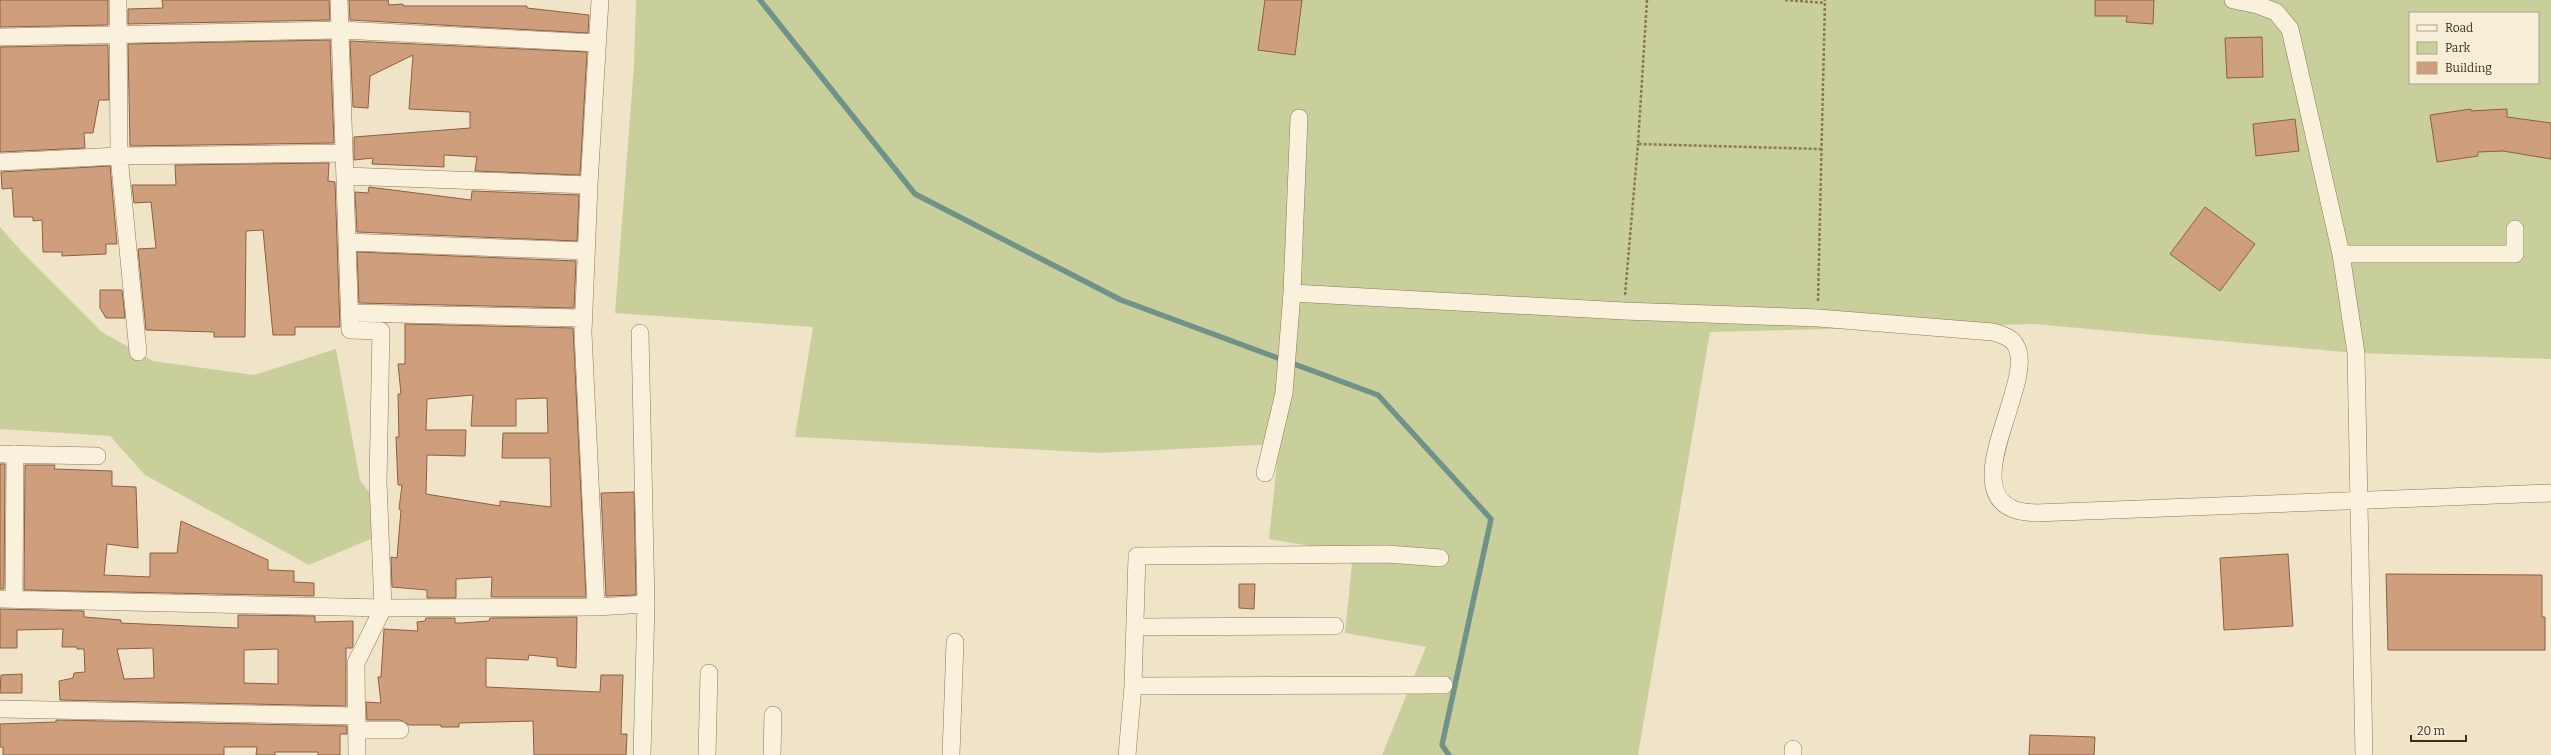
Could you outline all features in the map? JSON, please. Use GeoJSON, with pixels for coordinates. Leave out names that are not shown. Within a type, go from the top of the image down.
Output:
{"type":"FeatureCollection","features":[{"type":"Feature","properties":{"kind":"street"},"geometry":{"type":"LineString","coordinates":[[118,0],[119,156],[138,352]]}},
{"type":"Feature","properties":{"kind":"street"},"geometry":{"type":"LineString","coordinates":[[339,0],[350,330],[381,331],[378,482],[382,608],[356,663],[358,723],[357,755]]}},
{"type":"Feature","properties":{"kind":"street"},"geometry":{"type":"LineString","coordinates":[[596,607],[583,318],[588,185],[600,0]]}},
{"type":"Feature","properties":{"kind":"street"},"geometry":{"type":"LineString","coordinates":[[2233,0],[2258,5],[2276,12],[2290,29],[2341,254],[2356,353],[2364,755]]}},
{"type":"Feature","properties":{"kind":"street"},"geometry":{"type":"LineString","coordinates":[[0,37],[340,30],[597,43]]}},
{"type":"Feature","properties":{"kind":"street"},"geometry":{"type":"LineString","coordinates":[[1265,473],[1284,393],[1287,339],[1292,292],[1299,118]]}},
{"type":"Feature","properties":{"kind":"street"},"geometry":{"type":"LineString","coordinates":[[0,162],[119,156],[344,153]]}},
{"type":"Feature","properties":{"kind":"street"},"geometry":{"type":"LineString","coordinates":[[345,176],[588,185]]}},
{"type":"Feature","properties":{"kind":"street"},"geometry":{"type":"LineString","coordinates":[[2341,254],[2516,254],[2515,229]]}},
{"type":"Feature","properties":{"kind":"street"},"geometry":{"type":"LineString","coordinates":[[347,242],[586,251]]}},
{"type":"Feature","properties":{"kind":"street"},"geometry":{"type":"LineString","coordinates":[[1292,292],[1624,311],[1818,318],[1993,332],[2007,337],[2016,345],[2019,355],[2018,371],[1995,456],[1994,485],[2000,500],[2013,509],[2034,513],[2551,492]]}},
{"type":"Feature","properties":{"kind":"street"},"geometry":{"type":"LineString","coordinates":[[350,313],[583,318]]}},
{"type":"Feature","properties":{"kind":"street"},"geometry":{"type":"LineString","coordinates":[[640,333],[646,604],[642,755]]}},
{"type":"Feature","properties":{"kind":"street"},"geometry":{"type":"LineString","coordinates":[[97,456],[8,454],[7,599],[382,608],[596,607],[646,604]]}},
{"type":"Feature","properties":{"kind":"street"},"geometry":{"type":"LineString","coordinates":[[1127,755],[1133,686],[1137,556],[1387,554],[1440,558]]}},
{"type":"Feature","properties":{"kind":"street"},"geometry":{"type":"LineString","coordinates":[[1135,627],[1335,626]]}},
{"type":"Feature","properties":{"kind":"street"},"geometry":{"type":"LineString","coordinates":[[951,755],[955,642]]}},
{"type":"Feature","properties":{"kind":"street"},"geometry":{"type":"LineString","coordinates":[[707,755],[709,674]]}},
{"type":"Feature","properties":{"kind":"street"},"geometry":{"type":"LineString","coordinates":[[1133,686],[1444,685]]}},
{"type":"Feature","properties":{"kind":"street"},"geometry":{"type":"LineString","coordinates":[[0,709],[358,723],[400,730]]}},
{"type":"Feature","properties":{"kind":"street"},"geometry":{"type":"LineString","coordinates":[[772,755],[773,715]]}},
{"type":"Feature","properties":{"kind":"path"},"geometry":{"type":"LineString","coordinates":[[1624,311],[1638,144],[1647,0]]}},
{"type":"Feature","properties":{"kind":"path"},"geometry":{"type":"LineString","coordinates":[[1785,0],[1825,1],[1818,318]]}},
{"type":"Feature","properties":{"kind":"path"},"geometry":{"type":"LineString","coordinates":[[1638,144],[1821,149]]}},
{"type":"Feature","properties":{"kind":"green space"},"geometry":{"type":"Polygon","coordinates":[[[636,0],[2551,0],[2551,359],[2356,353],[2034,324],[1710,332],[1638,755],[1382,755],[1426,647],[1345,633],[1353,553],[1269,539],[1279,444],[1100,453],[795,437],[813,327],[615,313],[634,65],[636,0]]]}},
{"type":"Feature","properties":{"kind":"green space"},"geometry":{"type":"Polygon","coordinates":[[[0,227],[24,254],[102,332],[153,361],[254,375],[336,349],[360,480],[374,499],[373,538],[309,565],[145,475],[110,436],[0,429],[0,227]]]}},
{"type":"Feature","properties":{"kind":"building"},"geometry":{"type":"Polygon","coordinates":[[[0,0],[108,0],[108,25],[0,27],[0,0]]]}},
{"type":"Feature","properties":{"kind":"building"},"geometry":{"type":"Polygon","coordinates":[[[162,0],[329,0],[330,20],[128,24],[128,9],[163,8],[162,0]]]}},
{"type":"Feature","properties":{"kind":"building"},"geometry":{"type":"Polygon","coordinates":[[[349,0],[388,0],[389,5],[403,4],[403,6],[527,6],[527,8],[589,15],[588,33],[350,20],[349,0]]]}},
{"type":"Feature","properties":{"kind":"building"},"geometry":{"type":"Polygon","coordinates":[[[1265,0],[1302,0],[1295,55],[1258,50],[1265,0]]]}},
{"type":"Feature","properties":{"kind":"building"},"geometry":{"type":"Polygon","coordinates":[[[2095,0],[2154,0],[2153,24],[2126,22],[2127,16],[2095,16],[2095,0]]]}},
{"type":"Feature","properties":{"kind":"building"},"geometry":{"type":"Polygon","coordinates":[[[2262,37],[2263,77],[2227,78],[2225,38],[2262,37]]]}},
{"type":"Feature","properties":{"kind":"building"},"geometry":{"type":"Polygon","coordinates":[[[330,40],[334,143],[130,146],[128,44],[330,40]]]}},
{"type":"Feature","properties":{"kind":"building"},"geometry":{"type":"Polygon","coordinates":[[[350,41],[587,52],[580,175],[475,171],[477,157],[444,155],[444,167],[372,164],[373,158],[354,160],[354,137],[470,128],[470,112],[409,109],[413,55],[370,76],[368,108],[353,107],[350,41]]]}},
{"type":"Feature","properties":{"kind":"building"},"geometry":{"type":"Polygon","coordinates":[[[108,45],[109,100],[99,100],[93,133],[84,133],[85,148],[0,152],[0,47],[108,45]]]}},
{"type":"Feature","properties":{"kind":"building"},"geometry":{"type":"Polygon","coordinates":[[[2471,109],[2471,111],[2507,109],[2507,117],[2551,123],[2551,159],[2503,151],[2478,152],[2478,156],[2437,162],[2430,115],[2471,109]]]}},
{"type":"Feature","properties":{"kind":"building"},"geometry":{"type":"Polygon","coordinates":[[[2295,119],[2299,151],[2256,156],[2253,124],[2295,119]]]}},
{"type":"Feature","properties":{"kind":"building"},"geometry":{"type":"Polygon","coordinates":[[[329,163],[328,181],[335,182],[340,327],[295,327],[295,335],[273,335],[263,230],[246,231],[245,337],[214,337],[214,332],[146,330],[138,249],[156,248],[151,202],[134,203],[132,185],[176,185],[175,165],[329,163]]]}},
{"type":"Feature","properties":{"kind":"building"},"geometry":{"type":"Polygon","coordinates":[[[110,166],[117,244],[106,244],[106,254],[62,256],[62,252],[43,252],[42,220],[33,221],[33,217],[14,217],[12,188],[2,189],[1,172],[110,166]]]}},
{"type":"Feature","properties":{"kind":"building"},"geometry":{"type":"Polygon","coordinates":[[[369,187],[471,200],[472,191],[579,195],[577,241],[357,232],[355,192],[368,193],[369,187]]]}},
{"type":"Feature","properties":{"kind":"building"},"geometry":{"type":"Polygon","coordinates":[[[2205,207],[2255,244],[2220,291],[2170,254],[2205,207]]]}},
{"type":"Feature","properties":{"kind":"building"},"geometry":{"type":"Polygon","coordinates":[[[357,252],[576,261],[574,308],[359,303],[357,252]]]}},
{"type":"Feature","properties":{"kind":"building"},"geometry":{"type":"Polygon","coordinates":[[[100,290],[122,290],[125,318],[106,318],[100,308],[100,290]]]}},
{"type":"Feature","properties":{"kind":"building"},"geometry":{"type":"Polygon","coordinates":[[[405,324],[573,328],[586,597],[491,597],[492,577],[456,579],[456,598],[427,598],[427,590],[392,587],[391,557],[397,558],[401,510],[399,509],[402,485],[398,485],[396,437],[399,437],[398,394],[401,394],[398,364],[405,364],[405,324]],[[473,395],[427,399],[426,430],[466,430],[465,456],[427,455],[426,494],[500,506],[500,501],[551,507],[550,458],[502,458],[503,433],[548,433],[547,398],[516,399],[516,426],[471,426],[473,395]]]}},
{"type":"Feature","properties":{"kind":"building"},"geometry":{"type":"Polygon","coordinates":[[[0,464],[5,464],[4,589],[0,589],[0,464]]]}},
{"type":"Feature","properties":{"kind":"building"},"geometry":{"type":"Polygon","coordinates":[[[25,465],[55,465],[54,469],[112,471],[112,486],[136,487],[138,548],[107,544],[104,575],[150,577],[150,553],[177,553],[181,521],[268,560],[268,570],[294,571],[294,582],[314,583],[314,596],[24,590],[25,465]]]}},
{"type":"Feature","properties":{"kind":"building"},"geometry":{"type":"Polygon","coordinates":[[[634,492],[636,595],[606,596],[601,493],[634,492]]]}},
{"type":"Feature","properties":{"kind":"building"},"geometry":{"type":"Polygon","coordinates":[[[2288,554],[2293,626],[2224,630],[2220,558],[2288,554]]]}},
{"type":"Feature","properties":{"kind":"building"},"geometry":{"type":"Polygon","coordinates":[[[2386,574],[2542,575],[2542,617],[2545,617],[2545,650],[2388,650],[2386,574]]]}},
{"type":"Feature","properties":{"kind":"building"},"geometry":{"type":"Polygon","coordinates":[[[1239,584],[1255,584],[1254,609],[1239,608],[1239,584]]]}},
{"type":"Feature","properties":{"kind":"building"},"geometry":{"type":"Polygon","coordinates":[[[0,609],[84,611],[84,617],[121,620],[121,623],[238,628],[238,615],[315,616],[315,622],[353,621],[353,646],[352,648],[346,648],[346,706],[60,700],[59,681],[73,678],[74,673],[85,672],[84,649],[77,649],[77,647],[62,647],[63,629],[17,630],[17,648],[0,648],[0,609]],[[153,648],[117,649],[124,679],[154,678],[153,648]],[[278,649],[244,650],[244,683],[278,684],[278,649]]]}},
{"type":"Feature","properties":{"kind":"building"},"geometry":{"type":"Polygon","coordinates":[[[577,617],[576,668],[557,666],[557,658],[529,655],[528,660],[486,658],[486,687],[600,692],[601,675],[623,675],[621,734],[627,734],[626,755],[534,755],[533,721],[459,723],[459,727],[441,727],[441,725],[409,725],[400,720],[367,720],[366,702],[381,703],[378,677],[381,677],[384,629],[418,631],[417,622],[425,621],[426,618],[455,618],[455,623],[462,623],[489,621],[490,618],[577,617]]]}},
{"type":"Feature","properties":{"kind":"building"},"geometry":{"type":"Polygon","coordinates":[[[22,674],[22,693],[0,693],[1,675],[22,674]]]}},
{"type":"Feature","properties":{"kind":"building"},"geometry":{"type":"Polygon","coordinates":[[[56,720],[347,726],[347,734],[340,734],[340,755],[318,755],[318,752],[275,752],[275,755],[256,755],[257,747],[224,747],[224,755],[3,755],[3,747],[0,747],[0,724],[56,722],[56,720]]]}},
{"type":"Feature","properties":{"kind":"building"},"geometry":{"type":"Polygon","coordinates":[[[2030,735],[2095,737],[2094,755],[2029,755],[2030,735]]]}},
{"type":"Feature","properties":{"kind":"waterway"},"geometry":{"type":"LineString","coordinates":[[760,0],[915,194],[1121,300],[1378,395],[1491,519],[1442,745],[1449,755]]}}]}
